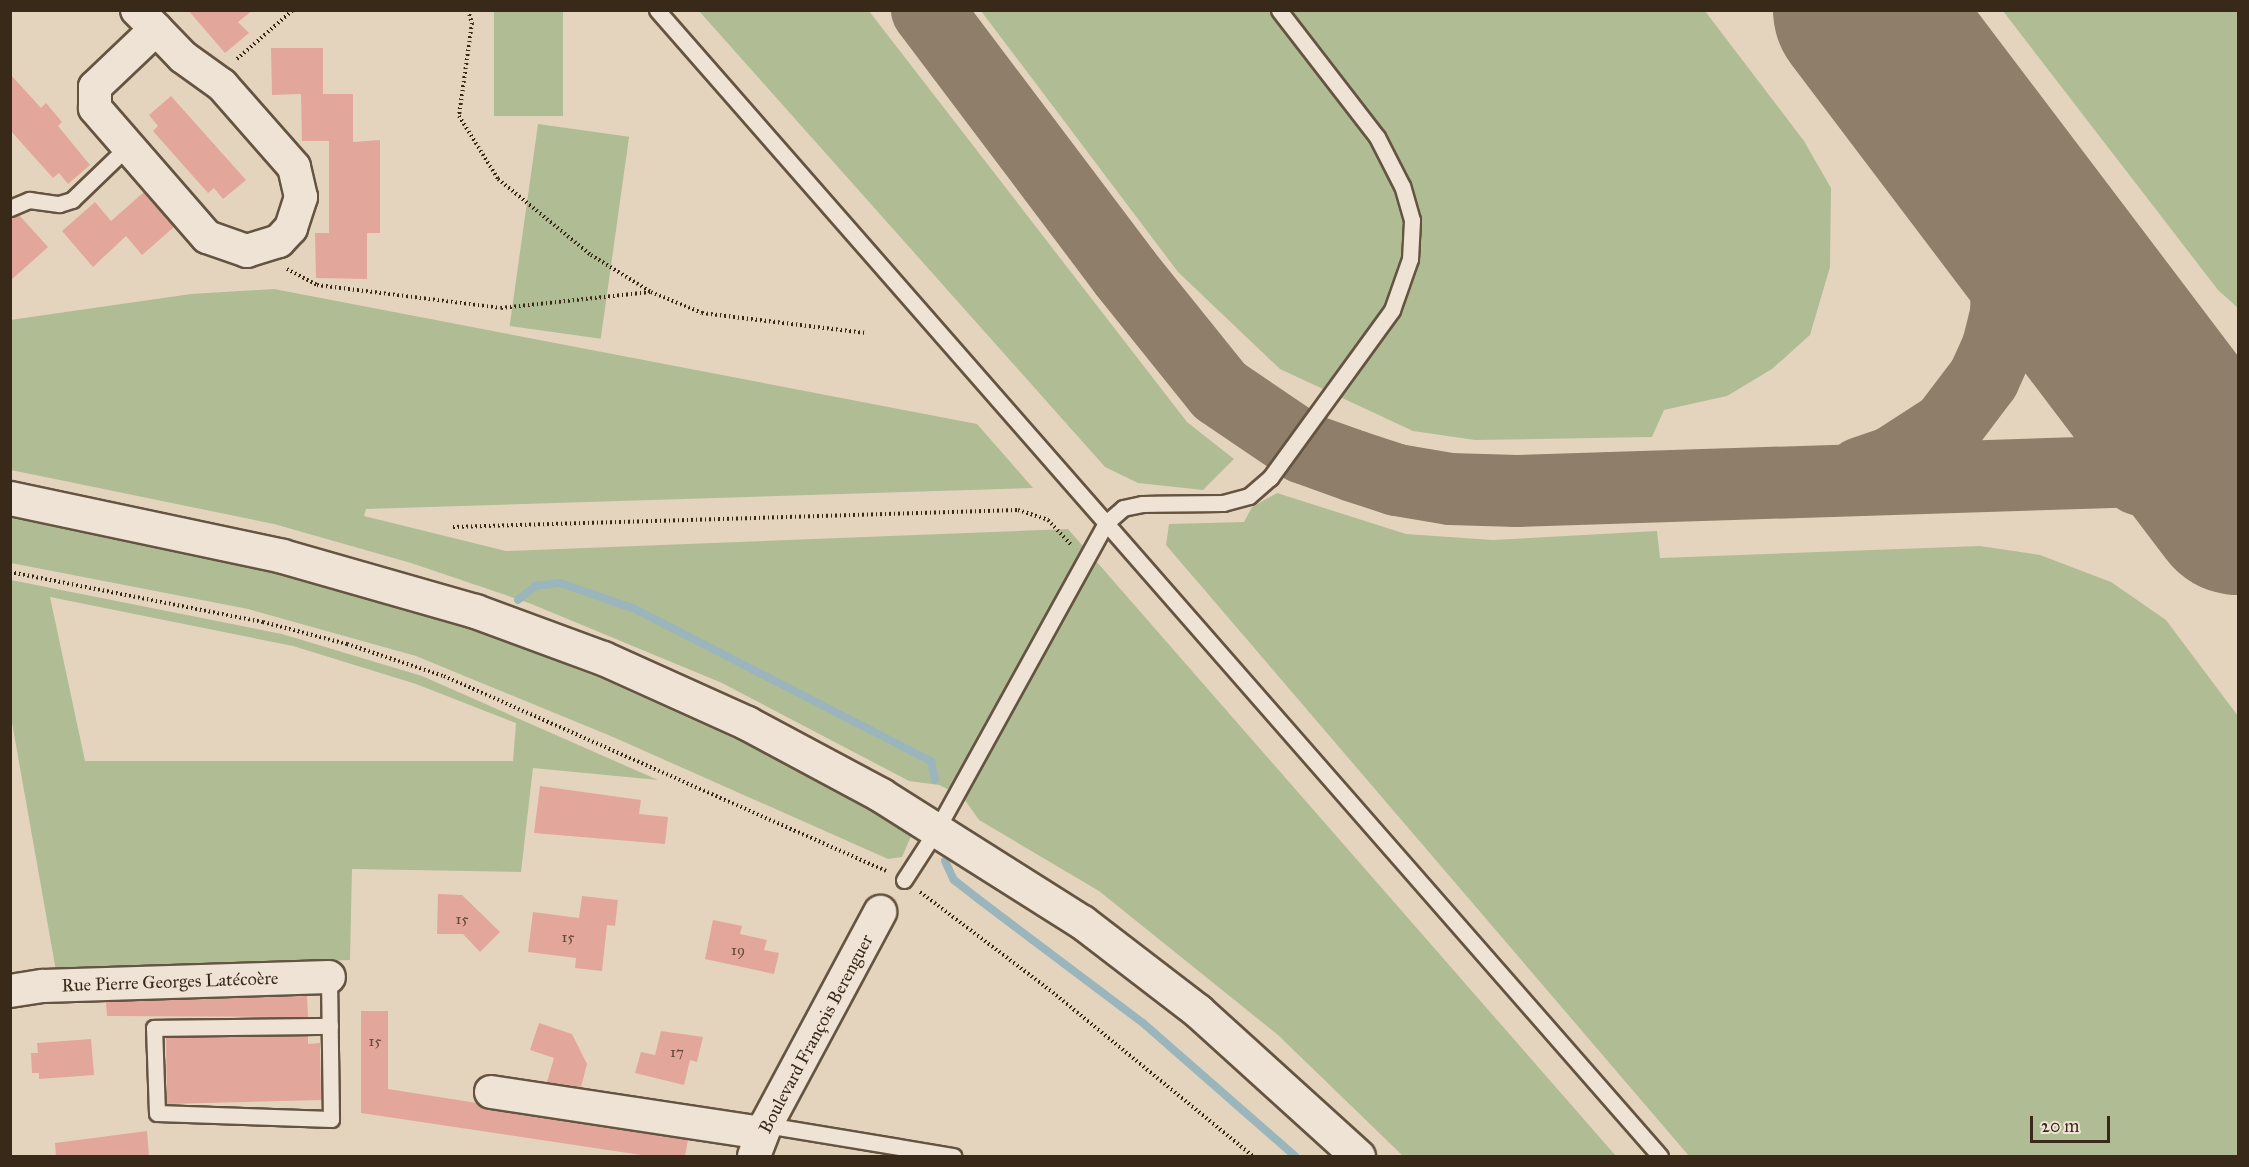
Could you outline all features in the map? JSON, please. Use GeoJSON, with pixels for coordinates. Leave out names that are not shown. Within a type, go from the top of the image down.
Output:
{"type":"FeatureCollection","features":[{"type":"Feature","properties":{"kind":"street"},"geometry":{"type":"LineString","coordinates":[[147,20],[183,57],[214,80],[294,166],[301,197],[291,228],[279,241],[264,249],[229,247],[207,237],[95,108],[92,94],[95,87],[147,20]]}},
{"type":"Feature","properties":{"kind":"street"},"geometry":{"type":"LineString","coordinates":[[10,498],[282,556],[475,611],[603,658],[747,723],[937,829],[1082,922],[1198,1011],[1358,1156]]}},
{"type":"Feature","properties":{"kind":"street","name":"Boulevard François Berenguer"},"geometry":{"type":"LineString","coordinates":[[760,1138],[880,912]]}},
{"type":"Feature","properties":{"kind":"street","name":"Rue Pierre Georges Latécoère"},"geometry":{"type":"LineString","coordinates":[[10,991],[43,986],[329,977]]}},
{"type":"Feature","properties":{"kind":"street"},"geometry":{"type":"LineString","coordinates":[[491,1092],[760,1138]]}},
{"type":"Feature","properties":{"kind":"lane"},"geometry":{"type":"LineString","coordinates":[[657,10],[1660,1156]]}},
{"type":"Feature","properties":{"kind":"lane"},"geometry":{"type":"LineString","coordinates":[[904,880],[937,829],[1106,523],[1123,508],[1142,504],[1223,503],[1249,496],[1270,478],[1392,310],[1410,259],[1412,220],[1402,186],[1377,137],[1279,10]]}},
{"type":"Feature","properties":{"kind":"lane"},"geometry":{"type":"LineString","coordinates":[[10,208],[29,200],[59,204],[72,200],[127,147]]}},
{"type":"Feature","properties":{"kind":"lane"},"geometry":{"type":"LineString","coordinates":[[329,977],[332,1119],[157,1113],[154,1028],[330,1026]]}},
{"type":"Feature","properties":{"kind":"lane"},"geometry":{"type":"LineString","coordinates":[[760,1138],[953,1156]]}},
{"type":"Feature","properties":{"kind":"path"},"geometry":{"type":"LineString","coordinates":[[214,80],[293,10]]}},
{"type":"Feature","properties":{"kind":"path"},"geometry":{"type":"LineString","coordinates":[[470,11],[472,23],[459,116],[463,127],[498,179],[591,255],[651,292],[702,312],[866,333]]}},
{"type":"Feature","properties":{"kind":"path"},"geometry":{"type":"LineString","coordinates":[[264,249],[294,275],[317,285],[459,305],[501,308],[570,303],[651,292]]}},
{"type":"Feature","properties":{"kind":"path"},"geometry":{"type":"LineString","coordinates":[[453,527],[1018,510],[1048,520],[1065,534],[1080,570]]}},
{"type":"Feature","properties":{"kind":"path"},"geometry":{"type":"LineString","coordinates":[[10,572],[263,622],[347,644],[444,676],[904,880],[1056,995],[1253,1156]]}},
{"type":"Feature","properties":{"kind":"green space"},"geometry":{"type":"Polygon","coordinates":[[[494,11],[563,11],[563,116],[494,116],[494,11]]]}},
{"type":"Feature","properties":{"kind":"green space"},"geometry":{"type":"Polygon","coordinates":[[[699,11],[869,11],[1187,422],[1234,459],[1203,490],[1138,483],[1105,467],[699,11]]]}},
{"type":"Feature","properties":{"kind":"green space"},"geometry":{"type":"Polygon","coordinates":[[[981,11],[1705,11],[1804,141],[1831,188],[1830,267],[1810,335],[1772,369],[1727,396],[1664,410],[1652,437],[1475,440],[1413,431],[1280,369],[1178,272],[981,11]]]}},
{"type":"Feature","properties":{"kind":"green space"},"geometry":{"type":"Polygon","coordinates":[[[2003,11],[2238,11],[2238,308],[2218,290],[2003,11]]]}},
{"type":"Feature","properties":{"kind":"green space"},"geometry":{"type":"Polygon","coordinates":[[[538,124],[629,137],[601,339],[510,326],[538,124]]]}},
{"type":"Feature","properties":{"kind":"green space"},"geometry":{"type":"Polygon","coordinates":[[[274,289],[977,424],[1033,488],[366,509],[364,516],[506,551],[1068,529],[1616,1156],[1403,1156],[1278,1035],[1099,891],[979,820],[962,796],[939,785],[909,781],[722,683],[529,603],[411,563],[274,524],[11,470],[10,320],[191,294],[274,289]]]}},
{"type":"Feature","properties":{"kind":"green space"},"geometry":{"type":"Polygon","coordinates":[[[1277,493],[1406,534],[1493,540],[1657,531],[1660,558],[1980,546],[2040,555],[2111,582],[2166,620],[2238,716],[2238,1156],[1689,1156],[1166,545],[1169,524],[1244,522],[1252,507],[1277,493]]]}},
{"type":"Feature","properties":{"kind":"green space"},"geometry":{"type":"Polygon","coordinates":[[[10,518],[203,556],[335,587],[487,634],[602,679],[764,752],[912,834],[902,857],[888,859],[613,737],[416,656],[248,609],[11,563],[10,518]]]}},
{"type":"Feature","properties":{"kind":"green space"},"geometry":{"type":"Polygon","coordinates":[[[11,580],[282,634],[422,676],[658,780],[533,768],[521,872],[352,869],[350,960],[56,971],[11,717],[11,580]],[[50,597],[85,761],[513,761],[516,723],[416,684],[293,646],[50,597]]]}},
{"type":"Feature","properties":{"kind":"building"},"geometry":{"type":"Polygon","coordinates":[[[188,10],[253,10],[238,22],[249,33],[225,53],[188,10]]]}},
{"type":"Feature","properties":{"kind":"building"},"geometry":{"type":"Polygon","coordinates":[[[271,48],[323,48],[323,94],[353,94],[353,142],[380,140],[380,233],[367,233],[367,279],[316,278],[315,233],[329,233],[329,141],[302,141],[301,94],[272,95],[271,48]]]}},
{"type":"Feature","properties":{"kind":"building"},"geometry":{"type":"Polygon","coordinates":[[[10,74],[41,108],[46,103],[62,122],[58,126],[90,165],[68,184],[59,173],[53,178],[10,130],[10,74]]]}},
{"type":"Feature","properties":{"kind":"building"},"geometry":{"type":"Polygon","coordinates":[[[171,96],[246,180],[223,199],[214,188],[208,193],[153,131],[158,126],[149,115],[171,96]]]}},
{"type":"Feature","properties":{"kind":"building"},"geometry":{"type":"Polygon","coordinates":[[[144,192],[174,227],[142,255],[126,236],[93,267],[62,231],[95,202],[111,221],[144,192]]]}},
{"type":"Feature","properties":{"kind":"building"},"geometry":{"type":"Polygon","coordinates":[[[19,215],[48,247],[10,281],[10,218],[19,215]]]}},
{"type":"Feature","properties":{"kind":"building"},"geometry":{"type":"Polygon","coordinates":[[[540,786],[641,800],[639,814],[668,817],[665,844],[534,833],[540,786]]]}},
{"type":"Feature","properties":{"kind":"building"},"geometry":{"type":"Polygon","coordinates":[[[438,894],[462,895],[500,932],[480,952],[463,934],[437,934],[438,894]]]}},
{"type":"Feature","properties":{"kind":"building"},"geometry":{"type":"Polygon","coordinates":[[[582,896],[618,900],[615,926],[607,925],[602,971],[575,968],[576,958],[528,952],[533,912],[579,918],[582,896]]]}},
{"type":"Feature","properties":{"kind":"building"},"geometry":{"type":"Polygon","coordinates":[[[713,920],[742,926],[740,934],[767,940],[764,950],[779,953],[774,974],[705,959],[713,920]]]}},
{"type":"Feature","properties":{"kind":"building"},"geometry":{"type":"Polygon","coordinates":[[[307,996],[308,1017],[107,1016],[106,1002],[307,996]]]}},
{"type":"Feature","properties":{"kind":"building"},"geometry":{"type":"Polygon","coordinates":[[[361,1011],[388,1011],[388,1089],[477,1103],[488,1110],[688,1140],[685,1156],[648,1156],[361,1113],[361,1011]]]}},
{"type":"Feature","properties":{"kind":"building"},"geometry":{"type":"Polygon","coordinates":[[[539,1023],[572,1034],[587,1064],[581,1087],[547,1082],[554,1058],[530,1050],[539,1023]]]}},
{"type":"Feature","properties":{"kind":"building"},"geometry":{"type":"Polygon","coordinates":[[[661,1031],[703,1037],[697,1062],[690,1060],[684,1085],[635,1073],[641,1052],[655,1055],[661,1031]]]}},
{"type":"Feature","properties":{"kind":"building"},"geometry":{"type":"Polygon","coordinates":[[[308,1036],[308,1044],[320,1043],[321,1100],[167,1104],[166,1038],[308,1036]]]}},
{"type":"Feature","properties":{"kind":"building"},"geometry":{"type":"Polygon","coordinates":[[[91,1039],[94,1075],[39,1079],[39,1073],[32,1073],[31,1053],[38,1053],[37,1043],[91,1039]]]}},
{"type":"Feature","properties":{"kind":"building"},"geometry":{"type":"Polygon","coordinates":[[[147,1131],[149,1156],[56,1156],[55,1143],[147,1131]]]}},
{"type":"Feature","properties":{"kind":"waterway"},"geometry":{"type":"LineString","coordinates":[[518,600],[535,586],[560,583],[635,609],[931,761],[935,780]]}},
{"type":"Feature","properties":{"kind":"waterway"},"geometry":{"type":"LineString","coordinates":[[945,861],[954,880],[1143,1023],[1295,1156]]}},
{"type":"Feature","properties":{"kind":"taxiway"},"geometry":{"type":"LineString","coordinates":[[927,10],[1125,273],[1220,391],[1304,448],[1354,466],[1397,480],[1450,489],[1517,491],[2238,468]]}},
{"type":"Feature","properties":{"kind":"taxiway"},"geometry":{"type":"LineString","coordinates":[[1861,473],[1893,462],[1947,427],[1984,378],[1998,346],[2006,315],[2008,250],[1992,189],[1974,157]]}},
{"type":"Feature","properties":{"kind":"taxiway"},"geometry":{"type":"LineString","coordinates":[[2110,335],[2173,394],[2238,431]]}},
{"type":"Feature","properties":{"kind":"taxiway"},"geometry":{"type":"LineString","coordinates":[[2138,479],[2175,491],[2238,525]]}},
{"type":"Feature","properties":{"kind":"runway"},"geometry":{"type":"LineString","coordinates":[[1863,10],[2238,505]]}}]}
